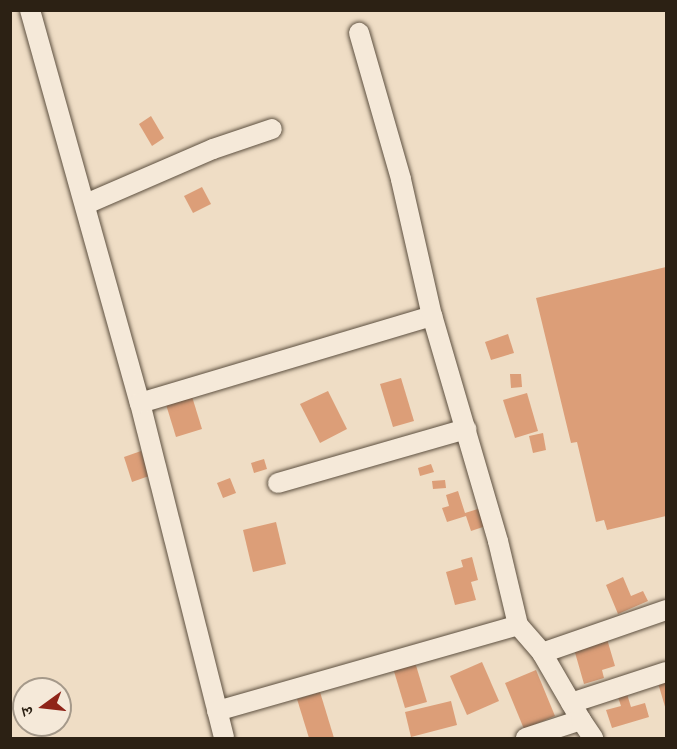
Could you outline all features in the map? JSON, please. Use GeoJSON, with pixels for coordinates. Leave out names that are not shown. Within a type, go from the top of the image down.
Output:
{"type":"FeatureCollection","features":[{"type":"Feature","properties":{"kind":"street"},"geometry":{"type":"LineString","coordinates":[[30,10],[140,403],[224,738]]}},
{"type":"Feature","properties":{"kind":"street"},"geometry":{"type":"LineString","coordinates":[[359,33],[401,179],[432,316],[466,429],[518,625],[542,653],[593,738]]}},
{"type":"Feature","properties":{"kind":"street"},"geometry":{"type":"LineString","coordinates":[[86,204],[213,149],[272,129]]}},
{"type":"Feature","properties":{"kind":"street"},"geometry":{"type":"LineString","coordinates":[[140,403],[432,316]]}},
{"type":"Feature","properties":{"kind":"street"},"geometry":{"type":"LineString","coordinates":[[278,483],[466,429]]}},
{"type":"Feature","properties":{"kind":"street"},"geometry":{"type":"LineString","coordinates":[[542,653],[666,610]]}},
{"type":"Feature","properties":{"kind":"street"},"geometry":{"type":"LineString","coordinates":[[217,711],[518,625]]}},
{"type":"Feature","properties":{"kind":"street"},"geometry":{"type":"LineString","coordinates":[[570,703],[666,672]]}},
{"type":"Feature","properties":{"kind":"street"},"geometry":{"type":"LineString","coordinates":[[526,738],[581,720]]}},
{"type":"Feature","properties":{"kind":"building"},"geometry":{"type":"Polygon","coordinates":[[[151,116],[164,138],[152,146],[139,124],[151,116]]]}},
{"type":"Feature","properties":{"kind":"building"},"geometry":{"type":"Polygon","coordinates":[[[202,187],[211,204],[193,213],[184,196],[202,187]]]}},
{"type":"Feature","properties":{"kind":"building"},"geometry":{"type":"Polygon","coordinates":[[[666,267],[666,516],[607,530],[604,520],[596,522],[577,442],[571,443],[536,298],[666,267]]]}},
{"type":"Feature","properties":{"kind":"building"},"geometry":{"type":"Polygon","coordinates":[[[508,334],[514,353],[491,360],[485,342],[508,334]]]}},
{"type":"Feature","properties":{"kind":"building"},"geometry":{"type":"Polygon","coordinates":[[[510,374],[521,374],[522,387],[511,388],[510,374]]]}},
{"type":"Feature","properties":{"kind":"building"},"geometry":{"type":"Polygon","coordinates":[[[401,378],[414,421],[393,427],[380,384],[401,378]]]}},
{"type":"Feature","properties":{"kind":"building"},"geometry":{"type":"Polygon","coordinates":[[[190,390],[202,429],[176,437],[164,398],[190,390]]]}},
{"type":"Feature","properties":{"kind":"building"},"geometry":{"type":"Polygon","coordinates":[[[328,391],[347,429],[320,443],[300,404],[328,391]]]}},
{"type":"Feature","properties":{"kind":"building"},"geometry":{"type":"Polygon","coordinates":[[[527,393],[538,431],[515,438],[503,400],[527,393]]]}},
{"type":"Feature","properties":{"kind":"building"},"geometry":{"type":"Polygon","coordinates":[[[543,433],[546,450],[533,453],[529,436],[543,433]]]}},
{"type":"Feature","properties":{"kind":"building"},"geometry":{"type":"Polygon","coordinates":[[[141,451],[149,476],[132,482],[124,457],[141,451]]]}},
{"type":"Feature","properties":{"kind":"building"},"geometry":{"type":"Polygon","coordinates":[[[264,459],[267,469],[254,473],[251,463],[264,459]]]}},
{"type":"Feature","properties":{"kind":"building"},"geometry":{"type":"Polygon","coordinates":[[[431,464],[434,472],[420,476],[418,468],[431,464]]]}},
{"type":"Feature","properties":{"kind":"building"},"geometry":{"type":"Polygon","coordinates":[[[230,478],[236,493],[223,498],[217,483],[230,478]]]}},
{"type":"Feature","properties":{"kind":"building"},"geometry":{"type":"Polygon","coordinates":[[[445,480],[446,488],[433,489],[432,481],[445,480]]]}},
{"type":"Feature","properties":{"kind":"building"},"geometry":{"type":"Polygon","coordinates":[[[458,491],[465,513],[481,508],[486,526],[471,531],[466,516],[447,522],[442,508],[449,506],[446,495],[458,491]]]}},
{"type":"Feature","properties":{"kind":"building"},"geometry":{"type":"Polygon","coordinates":[[[276,522],[286,564],[253,572],[243,530],[276,522]]]}},
{"type":"Feature","properties":{"kind":"building"},"geometry":{"type":"Polygon","coordinates":[[[472,557],[478,580],[471,582],[476,600],[455,605],[446,572],[463,567],[461,560],[472,557]]]}},
{"type":"Feature","properties":{"kind":"building"},"geometry":{"type":"Polygon","coordinates":[[[623,577],[631,596],[643,591],[648,601],[618,614],[606,585],[623,577]]]}},
{"type":"Feature","properties":{"kind":"building"},"geometry":{"type":"Polygon","coordinates":[[[607,639],[615,666],[602,670],[604,678],[584,684],[574,649],[607,639]]]}},
{"type":"Feature","properties":{"kind":"building"},"geometry":{"type":"Polygon","coordinates":[[[415,662],[427,702],[405,708],[393,668],[415,662]]]}},
{"type":"Feature","properties":{"kind":"building"},"geometry":{"type":"Polygon","coordinates":[[[482,662],[499,701],[467,715],[450,676],[482,662]]]}},
{"type":"Feature","properties":{"kind":"building"},"geometry":{"type":"Polygon","coordinates":[[[536,670],[555,716],[524,729],[505,683],[536,670]]]}},
{"type":"Feature","properties":{"kind":"building"},"geometry":{"type":"Polygon","coordinates":[[[666,680],[666,710],[658,683],[666,680]]]}},
{"type":"Feature","properties":{"kind":"building"},"geometry":{"type":"Polygon","coordinates":[[[626,691],[631,707],[645,703],[649,717],[612,728],[606,710],[621,706],[617,694],[626,691]]]}},
{"type":"Feature","properties":{"kind":"building"},"geometry":{"type":"Polygon","coordinates":[[[320,692],[334,738],[309,738],[297,699],[320,692]]]}},
{"type":"Feature","properties":{"kind":"building"},"geometry":{"type":"Polygon","coordinates":[[[451,701],[457,725],[411,737],[405,712],[451,701]]]}}]}
